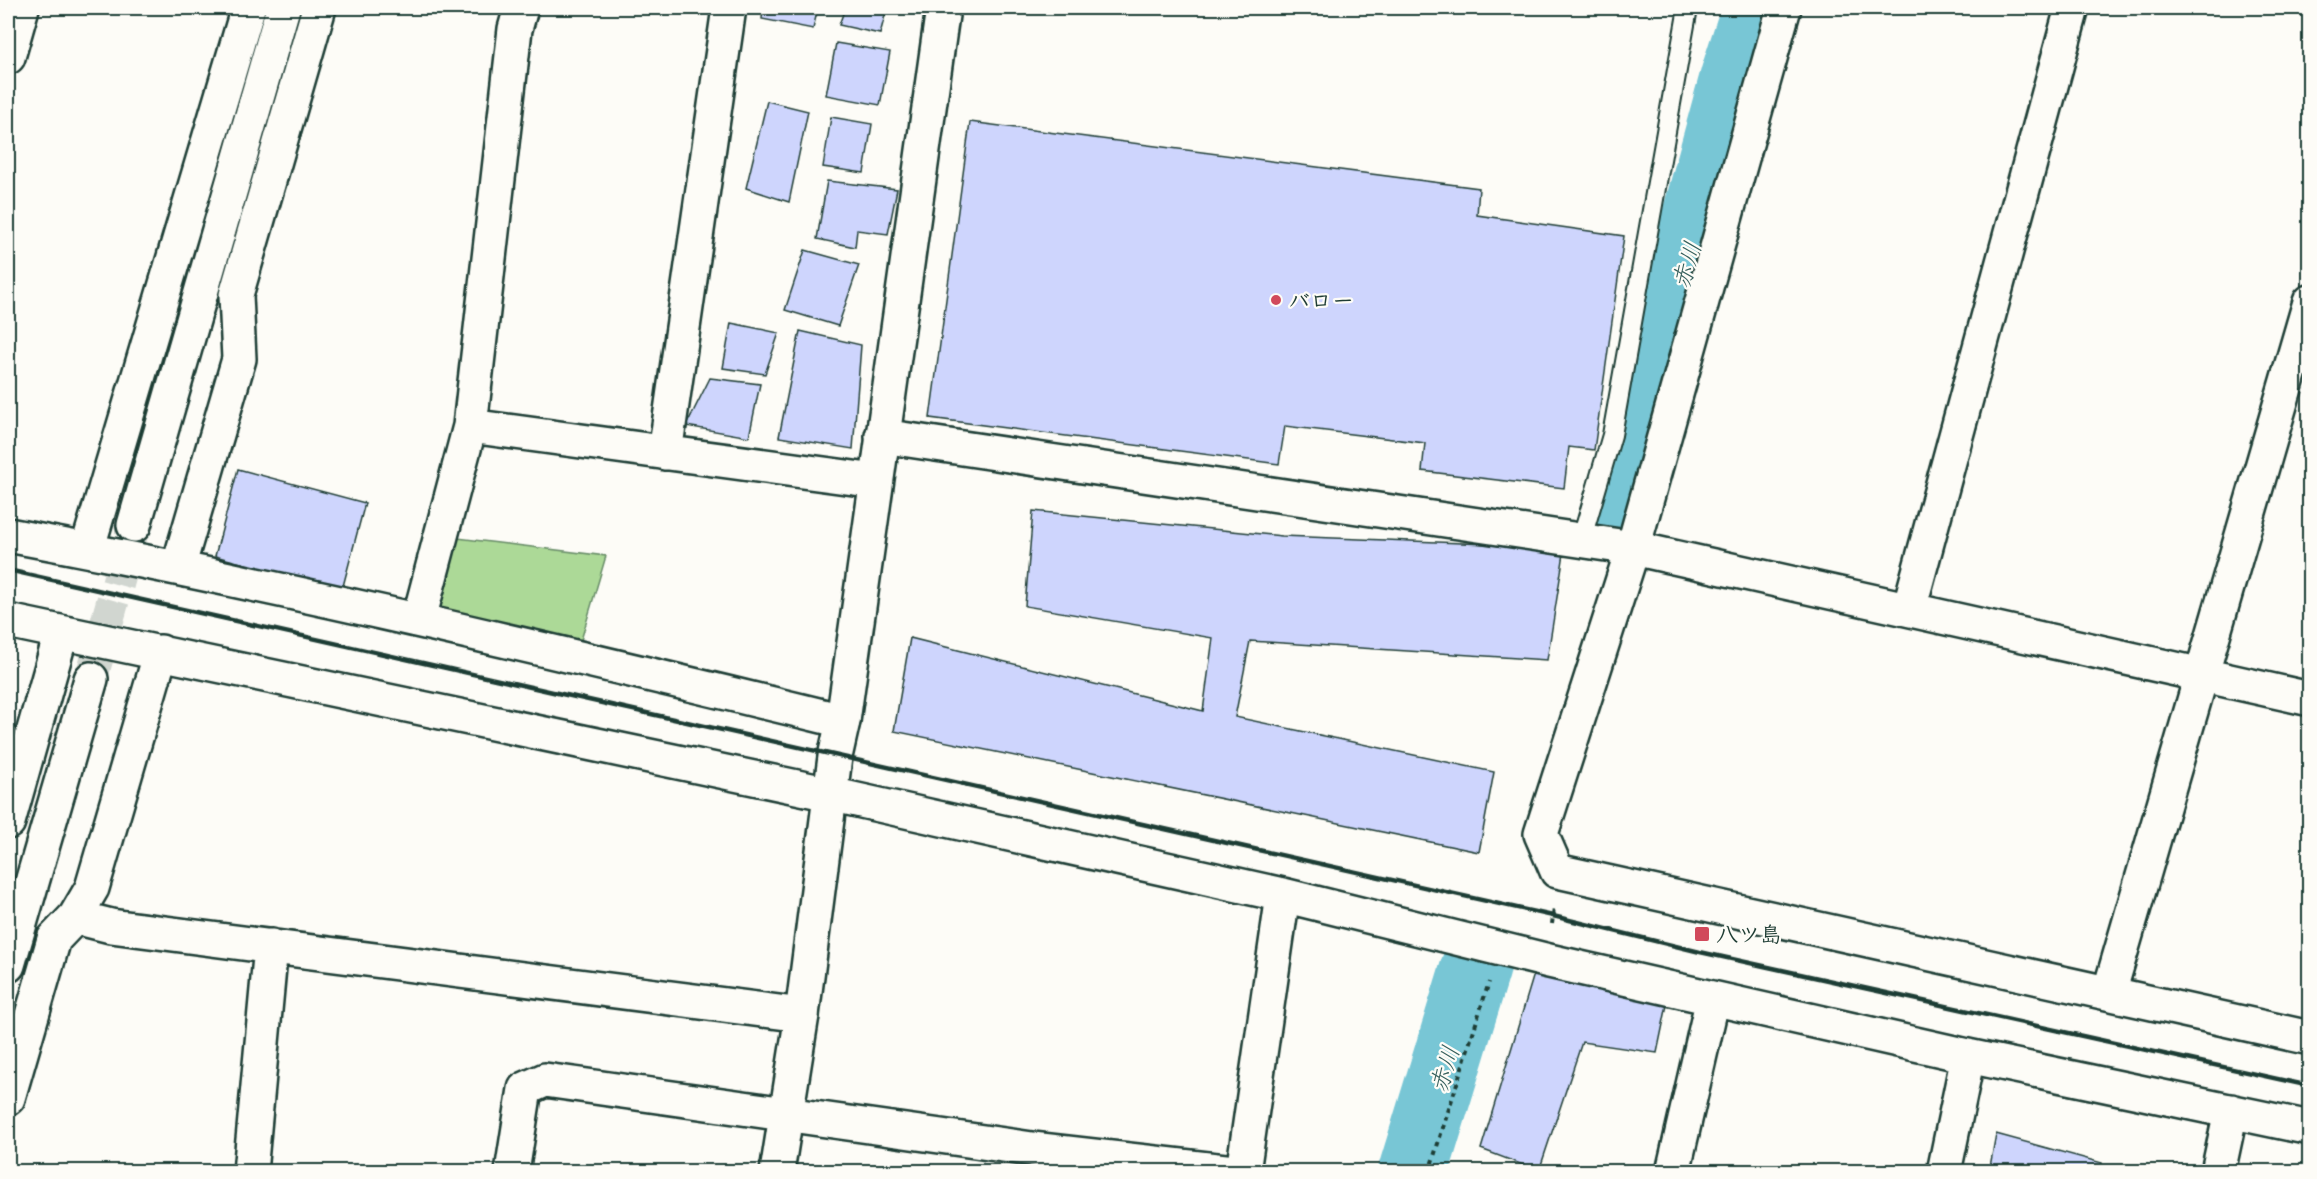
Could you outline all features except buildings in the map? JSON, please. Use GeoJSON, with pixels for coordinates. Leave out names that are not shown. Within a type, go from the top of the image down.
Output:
{"type":"FeatureCollection","features":[{"type":"Feature","properties":{"kind":"street"},"geometry":{"type":"LineString","coordinates":[[8,57],[22,8]]}},
{"type":"Feature","properties":{"kind":"street"},"geometry":{"type":"LineString","coordinates":[[87,550],[248,8]]}},
{"type":"Feature","properties":{"kind":"street"},"geometry":{"type":"LineString","coordinates":[[134,525],[283,8]]}},
{"type":"Feature","properties":{"kind":"street"},"geometry":{"type":"LineString","coordinates":[[178,568],[239,359],[236,295],[319,8]]}},
{"type":"Feature","properties":{"kind":"street"},"geometry":{"type":"LineString","coordinates":[[419,620],[470,426],[515,29],[521,8]]}},
{"type":"Feature","properties":{"kind":"street"},"geometry":{"type":"LineString","coordinates":[[665,453],[729,8]]}},
{"type":"Feature","properties":{"kind":"street"},"geometry":{"type":"LineString","coordinates":[[777,1172],[802,1015],[830,794],[843,721],[943,8]]}},
{"type":"Feature","properties":{"kind":"street"},"geometry":{"type":"LineString","coordinates":[[1784,8],[1633,548],[1541,834],[1557,871],[2310,1038]]}},
{"type":"Feature","properties":{"kind":"street"},"geometry":{"type":"LineString","coordinates":[[1909,609],[2073,8]]}},
{"type":"Feature","properties":{"kind":"street"},"geometry":{"type":"LineString","coordinates":[[2109,993],[2310,302]]}},
{"type":"Feature","properties":{"kind":"street"},"geometry":{"type":"LineString","coordinates":[[470,426],[876,481]]}},
{"type":"Feature","properties":{"kind":"street"},"geometry":{"type":"LineString","coordinates":[[882,436],[1633,548],[2310,699]]}},
{"type":"Feature","properties":{"kind":"street"},"geometry":{"type":"LineString","coordinates":[[8,535],[178,568],[419,620],[843,721]]}},
{"type":"Feature","properties":{"kind":"street"},"geometry":{"type":"LineString","coordinates":[[8,621],[61,634],[160,651],[830,794],[1283,895],[1500,950],[1968,1056],[2310,1128]]}},
{"type":"Feature","properties":{"kind":"street"},"geometry":{"type":"LineString","coordinates":[[8,822],[61,634]]}},
{"type":"Feature","properties":{"kind":"street"},"geometry":{"type":"LineString","coordinates":[[8,1098],[54,939],[75,917],[92,888],[160,651]]}},
{"type":"Feature","properties":{"kind":"street"},"geometry":{"type":"LineString","coordinates":[[8,965],[90,679]]}},
{"type":"Feature","properties":{"kind":"street"},"geometry":{"type":"LineString","coordinates":[[1243,1172],[1283,895]]}},
{"type":"Feature","properties":{"kind":"street"},"geometry":{"type":"LineString","coordinates":[[75,917],[111,926],[802,1015]]}},
{"type":"Feature","properties":{"kind":"street"},"geometry":{"type":"LineString","coordinates":[[250,1172],[271,946]]}},
{"type":"Feature","properties":{"kind":"street"},"geometry":{"type":"LineString","coordinates":[[1673,1172],[1713,998]]}},
{"type":"Feature","properties":{"kind":"street"},"geometry":{"type":"LineString","coordinates":[[1944,1172],[1968,1056]]}},
{"type":"Feature","properties":{"kind":"street"},"geometry":{"type":"LineString","coordinates":[[512,1172],[525,1089],[545,1080],[787,1116],[1030,1160],[1234,1172]]}},
{"type":"Feature","properties":{"kind":"street"},"geometry":{"type":"LineString","coordinates":[[2218,1172],[2231,1111]]}},
{"type":"Feature","properties":{"kind":"lane"},"geometry":{"type":"LineString","coordinates":[[1581,541],[1612,435],[1688,8]]}},
{"type":"Feature","properties":{"kind":"path"},"geometry":{"type":"LineString","coordinates":[[1549,961],[1557,871]]}},
{"type":"Feature","properties":{"kind":"path"},"geometry":{"type":"LineString","coordinates":[[1429,1172],[1500,950]]}},
{"type":"Feature","properties":{"kind":"green space"},"geometry":{"type":"Polygon","coordinates":[[[441,536],[606,556],[576,657],[419,619],[441,536]]]}},
{"type":"Feature","properties":{"kind":"waterway","name":"赤川"},"geometry":{"type":"LineString","coordinates":[[1614,522],[1735,77],[1757,8]]}},
{"type":"Feature","properties":{"kind":"waterway","name":"赤川"},"geometry":{"type":"LineString","coordinates":[[1413,1172],[1476,966]]}},
{"type":"Feature","properties":{"kind":"tunnel"},"geometry":{"type":"LineString","coordinates":[[91,679],[133,529]]}},
{"type":"Feature","properties":{"kind":"railway"},"geometry":{"type":"LineString","coordinates":[[8,570],[1553,916],[1700,952],[2310,1086]]}},
{"type":"Feature","properties":{"kind":"place","name":"バロー"},"geometry":{"type":"Point","coordinates":[1276,300]}},
{"type":"Feature","properties":{"kind":"place","name":"八ツ島"},"geometry":{"type":"Point","coordinates":[1702,934]}}]}
